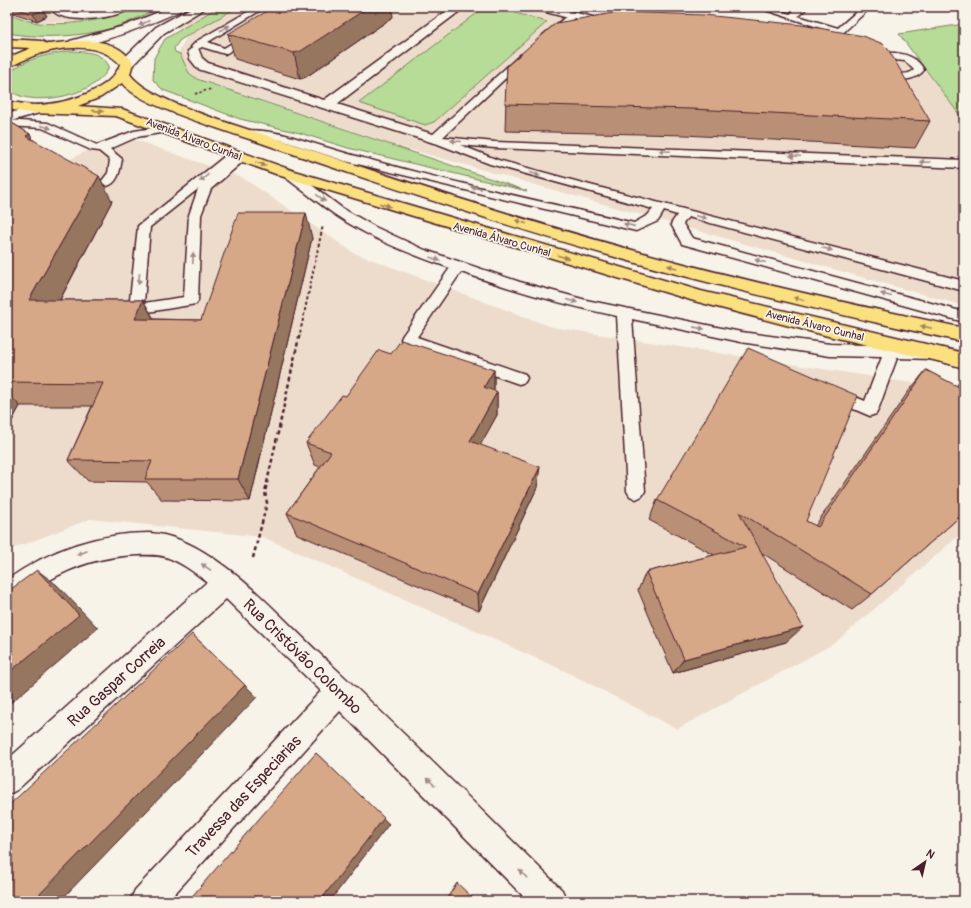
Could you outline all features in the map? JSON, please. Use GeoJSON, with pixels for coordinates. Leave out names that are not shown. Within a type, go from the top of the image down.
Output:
{"type":"FeatureCollection","features":[{"type":"Feature","properties":{"kind":"main road"},"geometry":{"type":"LineString","coordinates":[[7,43],[52,46]]}},
{"type":"Feature","properties":{"kind":"main road","name":"Avenida Álvaro Cunhal"},"geometry":{"type":"LineString","coordinates":[[52,46],[74,44],[96,45],[111,49],[122,55],[131,86],[168,106],[396,183],[640,258],[836,308],[964,335]]}},
{"type":"Feature","properties":{"kind":"main road"},"geometry":{"type":"LineString","coordinates":[[7,63],[28,53],[52,46]]}},
{"type":"Feature","properties":{"kind":"main road"},"geometry":{"type":"LineString","coordinates":[[7,105],[42,108],[68,104],[92,96],[112,86],[125,68]]}},
{"type":"Feature","properties":{"kind":"main road","name":"Avenida Álvaro Cunhal"},"geometry":{"type":"LineString","coordinates":[[42,108],[117,112],[289,174],[364,198],[700,297],[964,361]]}},
{"type":"Feature","properties":{"kind":"street"},"geometry":{"type":"LineString","coordinates":[[74,44],[107,37],[139,26],[180,7]]}},
{"type":"Feature","properties":{"kind":"street"},"geometry":{"type":"LineString","coordinates":[[125,68],[160,30],[201,7]]}},
{"type":"Feature","properties":{"kind":"street"},"geometry":{"type":"LineString","coordinates":[[326,105],[459,7]]}},
{"type":"Feature","properties":{"kind":"street"},"geometry":{"type":"LineString","coordinates":[[539,7],[572,15]]}},
{"type":"Feature","properties":{"kind":"street"},"geometry":{"type":"LineString","coordinates":[[197,47],[196,59],[203,66],[434,139]]}},
{"type":"Feature","properties":{"kind":"street"},"geometry":{"type":"LineString","coordinates":[[7,118],[42,108]]}},
{"type":"Feature","properties":{"kind":"street","name":"Rua Cristóvão Colombo"},"geometry":{"type":"LineString","coordinates":[[7,595],[28,579],[58,562],[91,549],[129,544],[162,545],[186,554],[226,582],[340,691],[551,901]]}},
{"type":"Feature","properties":{"kind":"street","name":"Rua Gaspar Correia"},"geometry":{"type":"LineString","coordinates":[[7,780],[226,582]]}},
{"type":"Feature","properties":{"kind":"street","name":"Travessa das Especiarias"},"geometry":{"type":"LineString","coordinates":[[146,901],[340,691]]}},
{"type":"Feature","properties":{"kind":"lane"},"geometry":{"type":"LineString","coordinates":[[48,12],[59,12],[79,7]]}},
{"type":"Feature","properties":{"kind":"lane"},"geometry":{"type":"LineString","coordinates":[[59,12],[78,18],[88,18],[127,7]]}},
{"type":"Feature","properties":{"kind":"lane"},"geometry":{"type":"LineString","coordinates":[[197,47],[262,7]]}},
{"type":"Feature","properties":{"kind":"lane"},"geometry":{"type":"LineString","coordinates":[[760,7],[838,31]]}},
{"type":"Feature","properties":{"kind":"lane"},"geometry":{"type":"LineString","coordinates":[[790,17],[804,7]]}},
{"type":"Feature","properties":{"kind":"lane"},"geometry":{"type":"LineString","coordinates":[[835,51],[822,48],[838,31],[868,7]]}},
{"type":"Feature","properties":{"kind":"lane"},"geometry":{"type":"LineString","coordinates":[[540,42],[572,15],[620,26]]}},
{"type":"Feature","properties":{"kind":"lane"},"geometry":{"type":"LineString","coordinates":[[197,47],[225,51],[258,31]]}},
{"type":"Feature","properties":{"kind":"lane"},"geometry":{"type":"LineString","coordinates":[[434,139],[529,52]]}},
{"type":"Feature","properties":{"kind":"lane"},"geometry":{"type":"LineString","coordinates":[[863,55],[877,58]]}},
{"type":"Feature","properties":{"kind":"lane"},"geometry":{"type":"LineString","coordinates":[[7,123],[44,125],[95,148],[102,148],[134,134],[166,129]]}},
{"type":"Feature","properties":{"kind":"lane"},"geometry":{"type":"LineString","coordinates":[[246,133],[282,137],[349,158],[636,227],[653,218],[660,207]]}},
{"type":"Feature","properties":{"kind":"lane"},"geometry":{"type":"LineString","coordinates":[[434,139],[495,145],[964,164]]}},
{"type":"Feature","properties":{"kind":"lane"},"geometry":{"type":"LineString","coordinates":[[434,139],[494,162],[541,176],[964,286]]}},
{"type":"Feature","properties":{"kind":"lane"},"geometry":{"type":"LineString","coordinates":[[102,148],[116,158],[114,173],[107,182]]}},
{"type":"Feature","properties":{"kind":"lane"},"geometry":{"type":"LineString","coordinates":[[238,156],[205,187],[195,215],[191,301],[136,309],[144,226],[238,156]]}},
{"type":"Feature","properties":{"kind":"lane"},"geometry":{"type":"LineString","coordinates":[[289,174],[338,211],[370,230],[420,254],[523,288],[586,305],[741,337],[815,348],[891,353],[932,353]]}},
{"type":"Feature","properties":{"kind":"lane"},"geometry":{"type":"LineString","coordinates":[[685,213],[677,224],[687,241],[964,317]]}},
{"type":"Feature","properties":{"kind":"lane"},"geometry":{"type":"LineString","coordinates":[[458,267],[408,339],[519,378]]}},
{"type":"Feature","properties":{"kind":"lane"},"geometry":{"type":"LineString","coordinates":[[624,313],[636,490]]}},
{"type":"Feature","properties":{"kind":"lane"},"geometry":{"type":"LineString","coordinates":[[823,390],[870,410],[891,353]]}},
{"type":"Feature","properties":{"kind":"path"},"geometry":{"type":"LineString","coordinates":[[253,558],[267,503],[265,492],[324,221]]}},
{"type":"Feature","properties":{"kind":"shaded area"},"geometry":{"type":"Polygon","coordinates":[[[7,7],[525,7],[583,21],[920,64],[964,121],[964,306],[391,144],[186,74],[178,53],[189,32],[129,11],[85,22],[42,22],[7,11],[7,7]]]}},
{"type":"Feature","properties":{"kind":"shaded area"},"geometry":{"type":"Polygon","coordinates":[[[119,134],[243,178],[354,253],[552,327],[964,391],[964,531],[835,643],[677,729],[565,671],[263,537],[90,519],[7,551],[7,192],[119,134]]]}},
{"type":"Feature","properties":{"kind":"green space"},"geometry":{"type":"Polygon","coordinates":[[[142,7],[161,7],[119,26],[101,31],[60,36],[33,36],[7,33],[7,13],[39,23],[52,24],[92,21],[142,7]]]}},
{"type":"Feature","properties":{"kind":"green space"},"geometry":{"type":"Polygon","coordinates":[[[218,7],[238,7],[180,40],[174,48],[175,52],[180,54],[189,73],[197,79],[527,191],[348,148],[300,133],[240,119],[163,90],[153,80],[154,58],[165,39],[218,7]]]}},
{"type":"Feature","properties":{"kind":"green space"},"geometry":{"type":"Polygon","coordinates":[[[485,7],[494,7],[547,22],[434,122],[425,125],[359,103],[485,7]]]}},
{"type":"Feature","properties":{"kind":"green space"},"geometry":{"type":"Polygon","coordinates":[[[964,24],[964,121],[899,34],[964,24]]]}},
{"type":"Feature","properties":{"kind":"green space"},"geometry":{"type":"Polygon","coordinates":[[[70,51],[92,53],[102,57],[109,66],[103,76],[94,84],[81,91],[66,96],[36,99],[22,97],[9,89],[7,81],[9,74],[23,63],[43,56],[70,51]]]}},
{"type":"Feature","properties":{"kind":"building"},"geometry":{"type":"Polygon","coordinates":[[[12,7],[34,7],[43,10],[33,14],[12,7]]]}},
{"type":"Feature","properties":{"kind":"building"},"geometry":{"type":"Polygon","coordinates":[[[274,7],[369,7],[301,51],[294,53],[228,34],[274,7]]]}},
{"type":"Feature","properties":{"kind":"building"},"geometry":{"type":"Polygon","coordinates":[[[619,12],[704,15],[802,25],[863,36],[883,44],[888,49],[930,121],[692,109],[505,104],[507,66],[556,23],[619,12]]]}},
{"type":"Feature","properties":{"kind":"building"},"geometry":{"type":"Polygon","coordinates":[[[7,120],[30,134],[26,136],[99,176],[29,300],[143,300],[135,319],[201,320],[238,213],[306,213],[238,479],[145,479],[152,461],[68,460],[103,383],[7,382],[7,120]]]}},
{"type":"Feature","properties":{"kind":"building"},"geometry":{"type":"Polygon","coordinates":[[[401,340],[494,370],[484,387],[497,392],[470,441],[540,467],[478,594],[287,513],[331,452],[306,443],[342,395],[346,396],[379,350],[391,354],[401,340]]]}},
{"type":"Feature","properties":{"kind":"building"},"geometry":{"type":"Polygon","coordinates":[[[748,348],[858,396],[806,521],[818,527],[926,370],[961,388],[964,382],[964,513],[872,594],[739,512],[803,627],[684,659],[646,572],[746,547],[657,500],[748,348]]]}},
{"type":"Feature","properties":{"kind":"building"},"geometry":{"type":"Polygon","coordinates":[[[37,570],[79,615],[7,674],[7,592],[37,570]]]}},
{"type":"Feature","properties":{"kind":"building"},"geometry":{"type":"Polygon","coordinates":[[[192,634],[245,685],[33,901],[7,901],[7,807],[192,634]]]}},
{"type":"Feature","properties":{"kind":"building"},"geometry":{"type":"Polygon","coordinates":[[[316,753],[384,818],[320,901],[188,901],[316,753]]]}},
{"type":"Feature","properties":{"kind":"building"},"geometry":{"type":"Polygon","coordinates":[[[457,883],[476,901],[445,901],[457,883]]]}}]}
